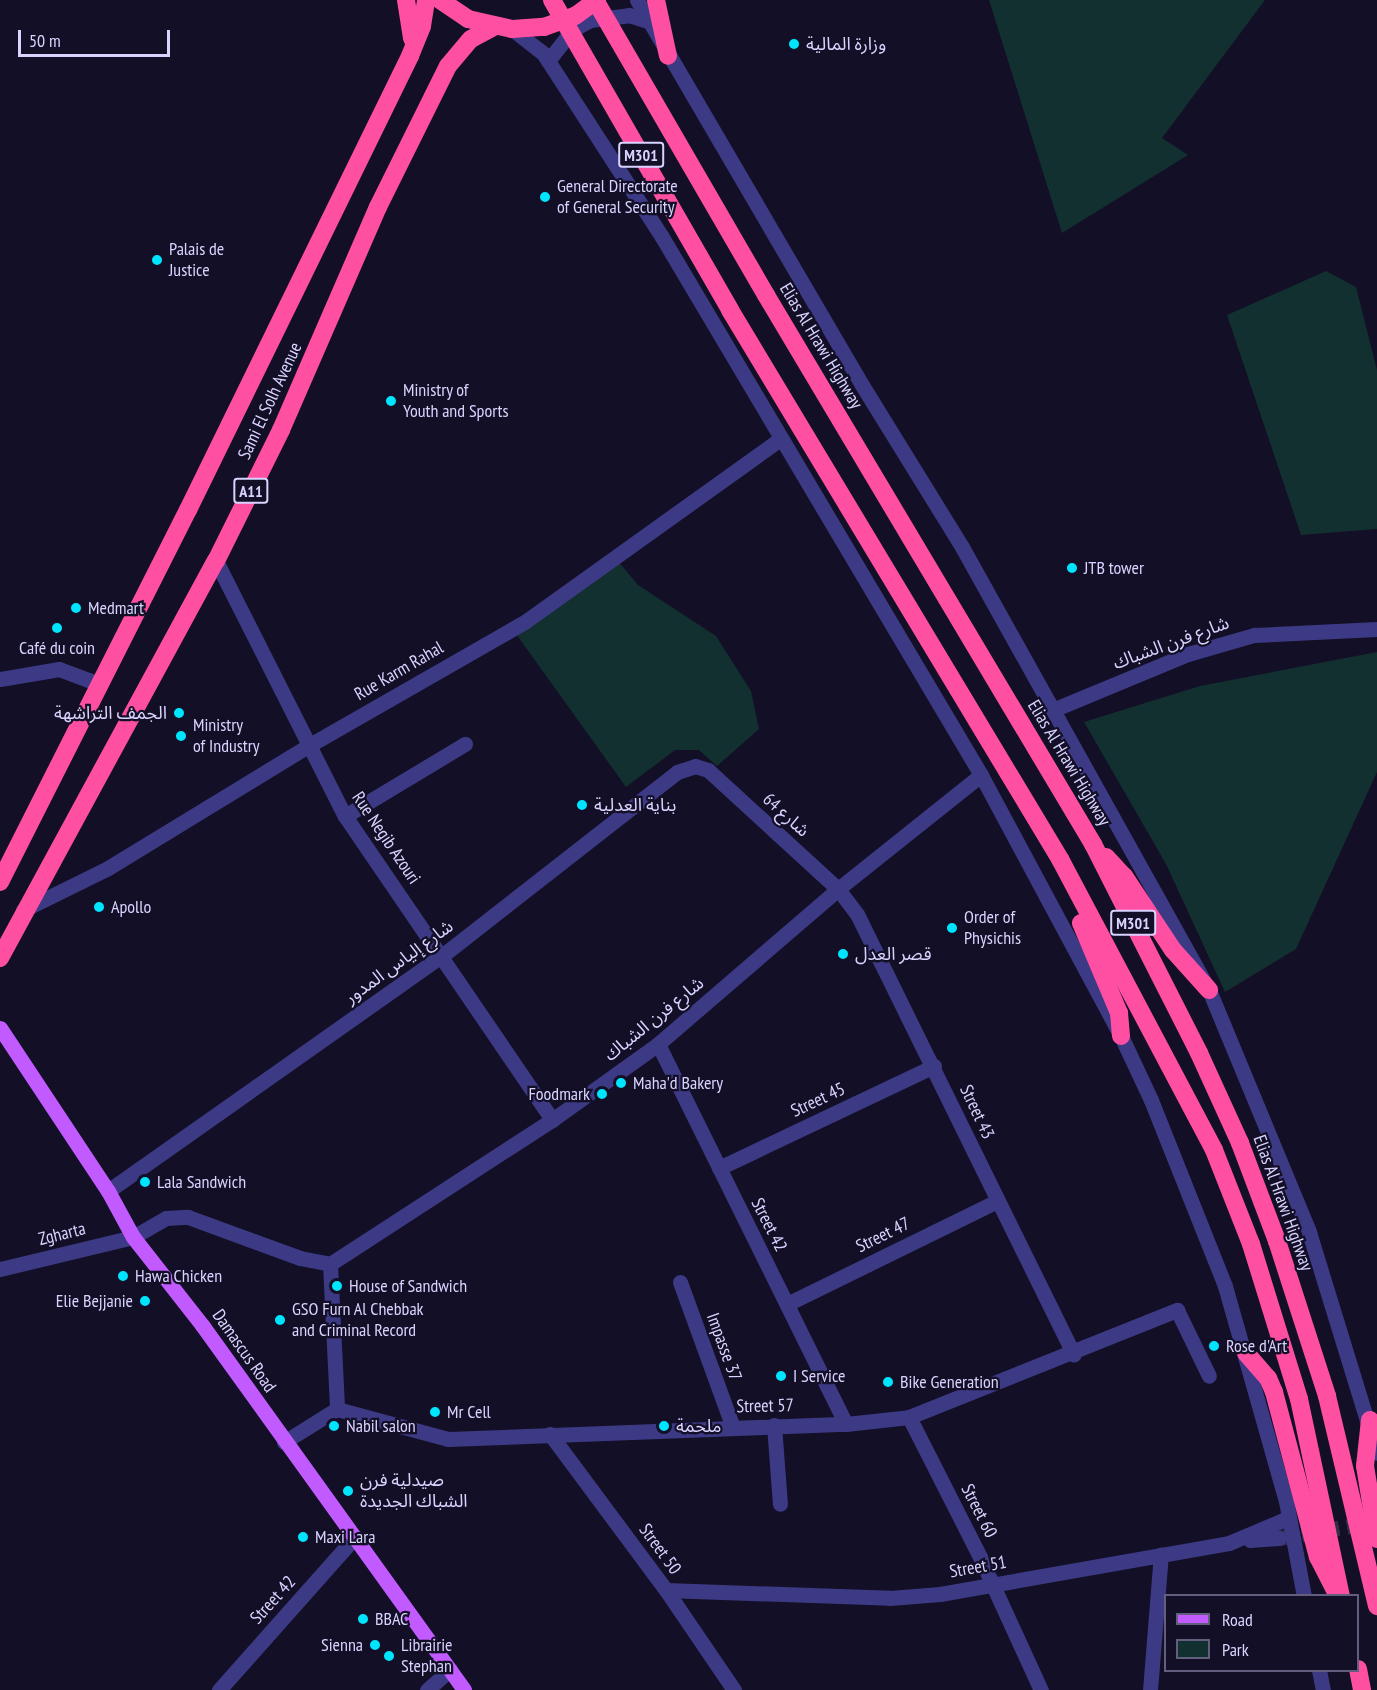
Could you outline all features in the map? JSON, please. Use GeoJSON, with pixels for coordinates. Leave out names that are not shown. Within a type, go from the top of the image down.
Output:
{"type":"FeatureCollection","features":[{"type":"Feature","properties":{"kind":"highway"},"geometry":{"type":"LineString","coordinates":[[406,0],[412,28],[410,56]]}},
{"type":"Feature","properties":{"kind":"highway","name":"Sami El Solh Avenue"},"geometry":{"type":"LineString","coordinates":[[0,882],[410,56],[422,26],[426,0]]}},
{"type":"Feature","properties":{"kind":"highway"},"geometry":{"type":"LineString","coordinates":[[440,0],[468,19],[503,28],[544,27],[575,16],[596,0]]}},
{"type":"Feature","properties":{"kind":"highway","name":"M301"},"geometry":{"type":"LineString","coordinates":[[552,0],[730,310],[1060,859],[1214,1150],[1251,1244],[1299,1399],[1340,1594]]}},
{"type":"Feature","properties":{"kind":"highway","name":"Elias Al Hrawi Highway"},"geometry":{"type":"LineString","coordinates":[[596,0],[766,295],[1093,844],[1199,1053],[1240,1143],[1273,1230],[1327,1396],[1377,1606]]}},
{"type":"Feature","properties":{"kind":"highway"},"geometry":{"type":"LineString","coordinates":[[656,0],[668,56]]}},
{"type":"Feature","properties":{"kind":"highway","name":"Sami El Solh Avenue"},"geometry":{"type":"LineString","coordinates":[[0,958],[23,910],[216,561],[281,430],[378,207],[448,66],[471,39],[503,28]]}},
{"type":"Feature","properties":{"kind":"highway"},"geometry":{"type":"LineString","coordinates":[[1093,844],[1124,876],[1173,950],[1209,990]]}},
{"type":"Feature","properties":{"kind":"highway"},"geometry":{"type":"LineString","coordinates":[[1060,859],[1070,895],[1119,1013],[1121,1036]]}},
{"type":"Feature","properties":{"kind":"highway"},"geometry":{"type":"LineString","coordinates":[[1246,1353],[1268,1378],[1274,1392],[1317,1557],[1339,1594]]}},
{"type":"Feature","properties":{"kind":"highway"},"geometry":{"type":"LineString","coordinates":[[1370,1420],[1365,1466],[1377,1539]]}},
{"type":"Feature","properties":{"kind":"highway"},"geometry":{"type":"LineString","coordinates":[[1359,1672],[1362,1690]]}},
{"type":"Feature","properties":{"kind":"main road","name":"Damascus Road"},"geometry":{"type":"LineString","coordinates":[[0,1028],[108,1191],[134,1237],[202,1324],[284,1442],[464,1690]]}},
{"type":"Feature","properties":{"kind":"street","name":"Elias Al Hrawi Highway"},"geometry":{"type":"LineString","coordinates":[[638,0],[668,56],[962,547],[1055,709],[1209,990],[1309,1232],[1370,1420],[1377,1453]]}},
{"type":"Feature","properties":{"kind":"street"},"geometry":{"type":"LineString","coordinates":[[548,61],[572,30],[590,20],[629,15],[648,21]]}},
{"type":"Feature","properties":{"kind":"street"},"geometry":{"type":"LineString","coordinates":[[503,28],[530,39],[548,61],[662,237],[779,440],[981,775],[1121,1036],[1152,1100],[1225,1286],[1246,1353],[1288,1518],[1304,1594]]}},
{"type":"Feature","properties":{"kind":"street","name":"Rue Karm Rahal"},"geometry":{"type":"LineString","coordinates":[[23,910],[108,868],[308,746],[526,621],[779,440]]}},
{"type":"Feature","properties":{"kind":"street","name":"Rue Negib Azouri"},"geometry":{"type":"LineString","coordinates":[[216,561],[345,816],[443,955],[552,1120]]}},
{"type":"Feature","properties":{"kind":"street","name":"شارع فرن الشباك"},"geometry":{"type":"LineString","coordinates":[[1055,709],[1188,654],[1254,635],[1377,630]]}},
{"type":"Feature","properties":{"kind":"street"},"geometry":{"type":"LineString","coordinates":[[0,679],[59,669],[99,684]]}},
{"type":"Feature","properties":{"kind":"street"},"geometry":{"type":"LineString","coordinates":[[345,816],[465,744]]}},
{"type":"Feature","properties":{"kind":"street","name":"شارع إلياس المدور"},"geometry":{"type":"LineString","coordinates":[[108,1191],[443,955],[676,772],[688,766],[708,770]]}},
{"type":"Feature","properties":{"kind":"street","name":"شارع 64"},"geometry":{"type":"LineString","coordinates":[[708,770],[838,889]]}},
{"type":"Feature","properties":{"kind":"street","name":"شارع فرن الشباك"},"geometry":{"type":"LineString","coordinates":[[330,1264],[552,1120],[658,1044],[838,889],[981,775]]}},
{"type":"Feature","properties":{"kind":"street","name":"Street 43"},"geometry":{"type":"LineString","coordinates":[[838,889],[875,944],[997,1201],[1074,1355]]}},
{"type":"Feature","properties":{"kind":"street","name":"Street 42"},"geometry":{"type":"LineString","coordinates":[[658,1044],[846,1424]]}},
{"type":"Feature","properties":{"kind":"street","name":"Street 45"},"geometry":{"type":"LineString","coordinates":[[719,1168],[934,1066]]}},
{"type":"Feature","properties":{"kind":"street","name":"Street 47"},"geometry":{"type":"LineString","coordinates":[[787,1304],[997,1201]]}},
{"type":"Feature","properties":{"kind":"street"},"geometry":{"type":"LineString","coordinates":[[134,1237],[166,1218],[188,1217],[300,1258],[330,1264],[336,1409],[284,1442]]}},
{"type":"Feature","properties":{"kind":"street","name":"Zgharta"},"geometry":{"type":"LineString","coordinates":[[0,1269],[134,1237]]}},
{"type":"Feature","properties":{"kind":"street","name":"Impasse 37"},"geometry":{"type":"LineString","coordinates":[[680,1282],[732,1425]]}},
{"type":"Feature","properties":{"kind":"street","name":"Street 57"},"geometry":{"type":"LineString","coordinates":[[336,1409],[448,1439],[732,1425],[846,1424],[909,1417],[1074,1355],[1177,1310],[1209,1376]]}},
{"type":"Feature","properties":{"kind":"street","name":"Street 60"},"geometry":{"type":"LineString","coordinates":[[909,1417],[993,1584],[1041,1690]]}},
{"type":"Feature","properties":{"kind":"street"},"geometry":{"type":"LineString","coordinates":[[774,1425],[780,1504]]}},
{"type":"Feature","properties":{"kind":"street","name":"Street 50"},"geometry":{"type":"LineString","coordinates":[[550,1434],[666,1590],[734,1690]]}},
{"type":"Feature","properties":{"kind":"street","name":"Street 51"},"geometry":{"type":"LineString","coordinates":[[666,1590],[890,1598],[993,1584],[1229,1543],[1288,1518]]}},
{"type":"Feature","properties":{"kind":"street","name":"Street 42"},"geometry":{"type":"LineString","coordinates":[[219,1690],[355,1537]]}},
{"type":"Feature","properties":{"kind":"street"},"geometry":{"type":"LineString","coordinates":[[1229,1543],[1279,1538]]}},
{"type":"Feature","properties":{"kind":"street"},"geometry":{"type":"LineString","coordinates":[[1150,1690],[1161,1554]]}},
{"type":"Feature","properties":{"kind":"street"},"geometry":{"type":"LineString","coordinates":[[428,1690],[450,1669]]}},
{"type":"Feature","properties":{"kind":"street"},"geometry":{"type":"LineString","coordinates":[[1319,1672],[1323,1690]]}},
{"type":"Feature","properties":{"kind":"green space"},"geometry":{"type":"Polygon","coordinates":[[[989,0],[1265,0],[1162,138],[1188,155],[1062,233],[989,0]]]}},
{"type":"Feature","properties":{"kind":"green space"},"geometry":{"type":"Polygon","coordinates":[[[1326,271],[1356,287],[1377,370],[1377,529],[1301,535],[1227,315],[1326,271]]]}},
{"type":"Feature","properties":{"kind":"green space"},"geometry":{"type":"Polygon","coordinates":[[[618,561],[638,585],[716,636],[751,691],[759,729],[717,766],[699,750],[675,750],[626,787],[516,634],[618,561]]]}},
{"type":"Feature","properties":{"kind":"green space"},"geometry":{"type":"Polygon","coordinates":[[[1377,652],[1377,772],[1296,949],[1225,992],[1166,864],[1084,722],[1200,686],[1377,652]]]}},
{"type":"Feature","properties":{"kind":"tunnel"},"geometry":{"type":"LineString","coordinates":[[1279,1538],[1368,1523]]}},
{"type":"Feature","properties":{"kind":"place","name":"وزارة المالية"},"geometry":{"type":"Point","coordinates":[794,44]}},
{"type":"Feature","properties":{"kind":"place","name":"General Directorate of General Security"},"geometry":{"type":"Point","coordinates":[545,197]}},
{"type":"Feature","properties":{"kind":"place","name":"Palais de Justice"},"geometry":{"type":"Point","coordinates":[157,260]}},
{"type":"Feature","properties":{"kind":"place","name":"Ministry of Youth and Sports"},"geometry":{"type":"Point","coordinates":[391,401]}},
{"type":"Feature","properties":{"kind":"place","name":"JTB tower"},"geometry":{"type":"Point","coordinates":[1072,568]}},
{"type":"Feature","properties":{"kind":"place","name":"Medmart"},"geometry":{"type":"Point","coordinates":[76,608]}},
{"type":"Feature","properties":{"kind":"place","name":"Café du coin"},"geometry":{"type":"Point","coordinates":[57,628]}},
{"type":"Feature","properties":{"kind":"place","name":"الجمف التراشهة"},"geometry":{"type":"Point","coordinates":[179,713]}},
{"type":"Feature","properties":{"kind":"place","name":"Ministry of Industry"},"geometry":{"type":"Point","coordinates":[181,736]}},
{"type":"Feature","properties":{"kind":"place","name":"بناية العدلية"},"geometry":{"type":"Point","coordinates":[582,805]}},
{"type":"Feature","properties":{"kind":"place","name":"Apollo"},"geometry":{"type":"Point","coordinates":[99,907]}},
{"type":"Feature","properties":{"kind":"place","name":"Order of Physichis"},"geometry":{"type":"Point","coordinates":[952,928]}},
{"type":"Feature","properties":{"kind":"place","name":"قصر العدل"},"geometry":{"type":"Point","coordinates":[843,954]}},
{"type":"Feature","properties":{"kind":"place","name":"Maha'd Bakery"},"geometry":{"type":"Point","coordinates":[621,1083]}},
{"type":"Feature","properties":{"kind":"place","name":"Foodmark"},"geometry":{"type":"Point","coordinates":[602,1094]}},
{"type":"Feature","properties":{"kind":"place","name":"Lala Sandwich"},"geometry":{"type":"Point","coordinates":[145,1182]}},
{"type":"Feature","properties":{"kind":"place","name":"Hawa Chicken"},"geometry":{"type":"Point","coordinates":[123,1276]}},
{"type":"Feature","properties":{"kind":"place","name":"House of Sandwich"},"geometry":{"type":"Point","coordinates":[337,1286]}},
{"type":"Feature","properties":{"kind":"place","name":"Elie Bejjanie"},"geometry":{"type":"Point","coordinates":[145,1301]}},
{"type":"Feature","properties":{"kind":"place","name":"GSO Furn Al Chebbak and Criminal Record"},"geometry":{"type":"Point","coordinates":[280,1320]}},
{"type":"Feature","properties":{"kind":"place","name":"Rose d'Art"},"geometry":{"type":"Point","coordinates":[1214,1346]}},
{"type":"Feature","properties":{"kind":"place","name":"I Service"},"geometry":{"type":"Point","coordinates":[781,1376]}},
{"type":"Feature","properties":{"kind":"place","name":"Bike Generation"},"geometry":{"type":"Point","coordinates":[888,1382]}},
{"type":"Feature","properties":{"kind":"place","name":"Mr Cell"},"geometry":{"type":"Point","coordinates":[435,1412]}},
{"type":"Feature","properties":{"kind":"place","name":"Nabil salon"},"geometry":{"type":"Point","coordinates":[334,1426]}},
{"type":"Feature","properties":{"kind":"place","name":"ملحمة"},"geometry":{"type":"Point","coordinates":[664,1426]}},
{"type":"Feature","properties":{"kind":"place","name":"صيدلية فرن الشباك الجديدة"},"geometry":{"type":"Point","coordinates":[348,1491]}},
{"type":"Feature","properties":{"kind":"place","name":"Maxi Lara"},"geometry":{"type":"Point","coordinates":[303,1537]}},
{"type":"Feature","properties":{"kind":"place","name":"BBAC"},"geometry":{"type":"Point","coordinates":[363,1619]}},
{"type":"Feature","properties":{"kind":"place","name":"Sienna"},"geometry":{"type":"Point","coordinates":[375,1645]}},
{"type":"Feature","properties":{"kind":"place","name":"Librairie Stephan"},"geometry":{"type":"Point","coordinates":[389,1656]}}]}
